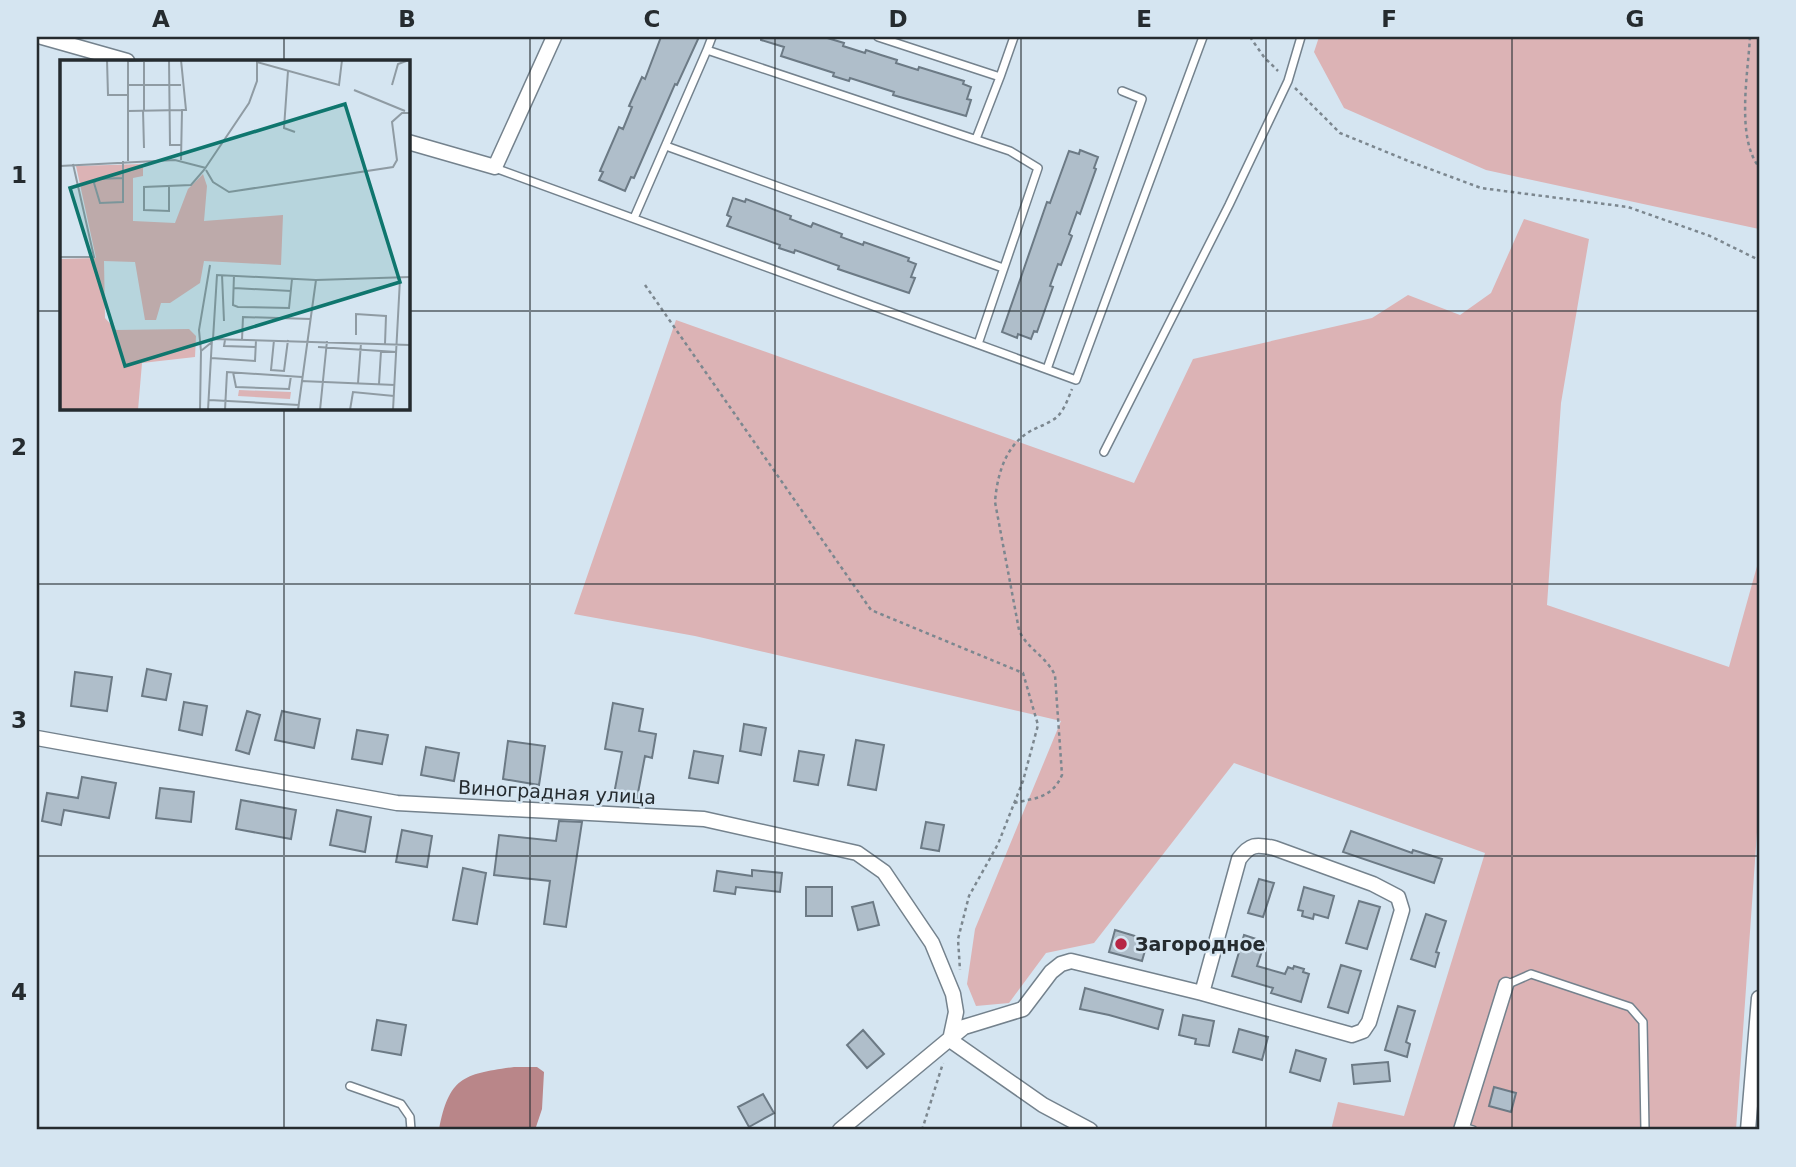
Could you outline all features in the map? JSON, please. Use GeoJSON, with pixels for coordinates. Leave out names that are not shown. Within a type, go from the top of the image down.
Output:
{"type":"FeatureCollection","features":[{"type":"Feature","properties":{"kind":"street"},"geometry":{"type":"LineString","coordinates":[[42,37],[123,60]]}},
{"type":"Feature","properties":{"kind":"street"},"geometry":{"type":"LineString","coordinates":[[410,143],[495,167],[554,37]]}},
{"type":"Feature","properties":{"kind":"street","name":"Виноградная улица"},"geometry":{"type":"LineString","coordinates":[[37,738],[397,803],[704,819],[857,853],[884,872],[932,943],[953,994],[956,1012],[950,1040]]}},
{"type":"Feature","properties":{"kind":"street"},"geometry":{"type":"LineString","coordinates":[[840,1130],[964,1027],[1023,1009],[1051,972],[1061,964],[1071,961],[1202,993],[1352,1035],[1363,1031],[1369,1022],[1402,909],[1398,897],[1373,884],[1274,848],[1257,844],[1248,847],[1239,859],[1202,993]]}},
{"type":"Feature","properties":{"kind":"street"},"geometry":{"type":"LineString","coordinates":[[1466,1129],[1506,985]]}},
{"type":"Feature","properties":{"kind":"street"},"geometry":{"type":"LineString","coordinates":[[1748,1130],[1759,998]]}},
{"type":"Feature","properties":{"kind":"street"},"geometry":{"type":"LineString","coordinates":[[950,1040],[1043,1105],[1085,1129]]}},
{"type":"Feature","properties":{"kind":"lane"},"geometry":{"type":"LineString","coordinates":[[634,218],[712,37]]}},
{"type":"Feature","properties":{"kind":"lane"},"geometry":{"type":"LineString","coordinates":[[878,37],[1000,77]]}},
{"type":"Feature","properties":{"kind":"lane"},"geometry":{"type":"LineString","coordinates":[[976,139],[1014,37]]}},
{"type":"Feature","properties":{"kind":"lane"},"geometry":{"type":"LineString","coordinates":[[495,167],[1076,380],[1203,37]]}},
{"type":"Feature","properties":{"kind":"lane"},"geometry":{"type":"LineString","coordinates":[[1104,452],[1229,205],[1288,81],[1301,37]]}},
{"type":"Feature","properties":{"kind":"lane"},"geometry":{"type":"LineString","coordinates":[[707,50],[1010,151],[1038,168],[978,344]]}},
{"type":"Feature","properties":{"kind":"lane"},"geometry":{"type":"LineString","coordinates":[[1046,369],[1142,99],[1122,91]]}},
{"type":"Feature","properties":{"kind":"lane"},"geometry":{"type":"LineString","coordinates":[[666,146],[1003,268]]}},
{"type":"Feature","properties":{"kind":"lane"},"geometry":{"type":"LineString","coordinates":[[1506,985],[1531,974],[1630,1007],[1643,1022],[1646,1130]]}},
{"type":"Feature","properties":{"kind":"lane"},"geometry":{"type":"LineString","coordinates":[[351,1086],[401,1104],[410,1117],[411,1130]]}},
{"type":"Feature","properties":{"kind":"path"},"geometry":{"type":"LineString","coordinates":[[1250,37],[1264,57],[1340,133],[1481,188],[1628,207],[1710,236],[1759,260]]}},
{"type":"Feature","properties":{"kind":"path"},"geometry":{"type":"LineString","coordinates":[[1750,37],[1746,129],[1753,159],[1759,167]]}},
{"type":"Feature","properties":{"kind":"path"},"geometry":{"type":"LineString","coordinates":[[645,285],[872,610],[1023,673],[1038,725],[1023,781],[998,844],[969,896],[958,939],[960,970]]}},
{"type":"Feature","properties":{"kind":"path"},"geometry":{"type":"LineString","coordinates":[[1014,803],[1044,796],[1057,787],[1062,775],[1055,675],[1049,663],[1023,640],[1019,630],[995,502],[997,483],[1009,452],[1026,434],[1055,420],[1064,408],[1076,380]]}},
{"type":"Feature","properties":{"kind":"path"},"geometry":{"type":"LineString","coordinates":[[922,1130],[950,1040]]}},
{"type":"Feature","properties":{"kind":"shaded area"},"geometry":{"type":"Polygon","coordinates":[[[1319,37],[1759,37],[1759,229],[1486,170],[1344,108],[1314,52],[1319,37]]]}},
{"type":"Feature","properties":{"kind":"shaded area"},"geometry":{"type":"Polygon","coordinates":[[[1524,219],[1589,239],[1561,403],[1547,605],[1729,667],[1759,559],[1759,804],[1736,1130],[1331,1130],[1338,1102],[1404,1116],[1485,853],[1234,763],[1094,943],[1046,953],[1009,1003],[976,1006],[967,984],[975,929],[1061,721],[695,636],[574,614],[676,320],[1134,483],[1193,359],[1372,318],[1408,295],[1460,315],[1491,293],[1524,219]]]}},
{"type":"Feature","properties":{"kind":"shaded area"},"geometry":{"type":"Polygon","coordinates":[[[514,1067],[537,1067],[544,1072],[542,1109],[535,1130],[439,1130],[448,1098],[462,1081],[483,1072],[514,1067]]]}},
{"type":"Feature","properties":{"kind":"building"},"geometry":{"type":"Polygon","coordinates":[[[661,37],[699,37],[677,85],[675,84],[634,178],[631,177],[625,191],[599,180],[603,172],[600,171],[619,127],[623,129],[632,107],[629,106],[642,77],[645,79],[661,37]]]}},
{"type":"Feature","properties":{"kind":"building"},"geometry":{"type":"Polygon","coordinates":[[[761,37],[824,37],[865,53],[866,50],[897,60],[896,63],[918,70],[919,67],[964,81],[963,84],[971,87],[967,99],[971,100],[966,116],[893,95],[894,92],[850,78],[849,81],[833,76],[834,73],[781,56],[784,47],[761,40],[761,37]]]}},
{"type":"Feature","properties":{"kind":"building"},"geometry":{"type":"Polygon","coordinates":[[[1080,150],[1098,157],[1094,168],[1096,169],[1080,214],[1077,212],[1069,234],[1072,236],[1061,265],[1058,264],[1050,286],[1053,287],[1037,332],[1034,331],[1031,339],[1018,334],[1017,338],[1002,332],[1047,202],[1050,203],[1069,151],[1079,154],[1080,150]]]}},
{"type":"Feature","properties":{"kind":"building"},"geometry":{"type":"Polygon","coordinates":[[[733,198],[745,202],[746,199],[791,216],[790,219],[811,227],[813,223],[842,234],[841,237],[909,258],[908,261],[916,264],[911,277],[915,278],[909,293],[838,269],[839,266],[795,250],[794,253],[779,248],[780,245],[727,226],[731,217],[727,215],[733,198]]]}},
{"type":"Feature","properties":{"kind":"building"},"geometry":{"type":"Polygon","coordinates":[[[147,669],[171,674],[166,700],[142,696],[147,669]]]}},
{"type":"Feature","properties":{"kind":"building"},"geometry":{"type":"Polygon","coordinates":[[[75,672],[112,677],[107,711],[71,706],[75,672]]]}},
{"type":"Feature","properties":{"kind":"building"},"geometry":{"type":"Polygon","coordinates":[[[184,702],[207,706],[202,735],[179,730],[184,702]]]}},
{"type":"Feature","properties":{"kind":"building"},"geometry":{"type":"Polygon","coordinates":[[[613,703],[643,709],[639,731],[656,734],[652,758],[645,756],[637,798],[614,794],[622,752],[605,749],[613,703]]]}},
{"type":"Feature","properties":{"kind":"building"},"geometry":{"type":"Polygon","coordinates":[[[247,711],[260,715],[249,754],[236,750],[247,711]]]}},
{"type":"Feature","properties":{"kind":"building"},"geometry":{"type":"Polygon","coordinates":[[[282,711],[320,719],[314,748],[275,740],[282,711]]]}},
{"type":"Feature","properties":{"kind":"building"},"geometry":{"type":"Polygon","coordinates":[[[744,724],[766,728],[761,755],[740,751],[744,724]]]}},
{"type":"Feature","properties":{"kind":"building"},"geometry":{"type":"Polygon","coordinates":[[[357,730],[388,735],[382,764],[352,759],[357,730]]]}},
{"type":"Feature","properties":{"kind":"building"},"geometry":{"type":"Polygon","coordinates":[[[856,740],[884,745],[876,790],[848,785],[856,740]]]}},
{"type":"Feature","properties":{"kind":"building"},"geometry":{"type":"Polygon","coordinates":[[[508,741],[545,746],[539,785],[503,779],[508,741]]]}},
{"type":"Feature","properties":{"kind":"building"},"geometry":{"type":"Polygon","coordinates":[[[426,747],[459,753],[454,781],[421,775],[426,747]]]}},
{"type":"Feature","properties":{"kind":"building"},"geometry":{"type":"Polygon","coordinates":[[[694,751],[723,756],[718,783],[689,778],[694,751]]]}},
{"type":"Feature","properties":{"kind":"building"},"geometry":{"type":"Polygon","coordinates":[[[799,751],[824,755],[818,785],[794,781],[799,751]]]}},
{"type":"Feature","properties":{"kind":"building"},"geometry":{"type":"Polygon","coordinates":[[[82,777],[116,783],[109,818],[64,810],[61,825],[42,821],[47,793],[78,798],[82,777]]]}},
{"type":"Feature","properties":{"kind":"building"},"geometry":{"type":"Polygon","coordinates":[[[160,788],[194,792],[191,822],[156,818],[160,788]]]}},
{"type":"Feature","properties":{"kind":"building"},"geometry":{"type":"Polygon","coordinates":[[[241,800],[296,810],[291,839],[236,829],[241,800]]]}},
{"type":"Feature","properties":{"kind":"building"},"geometry":{"type":"Polygon","coordinates":[[[337,810],[371,817],[365,852],[330,845],[337,810]]]}},
{"type":"Feature","properties":{"kind":"building"},"geometry":{"type":"Polygon","coordinates":[[[559,821],[582,822],[566,927],[544,924],[550,881],[494,875],[499,835],[556,841],[559,821]]]}},
{"type":"Feature","properties":{"kind":"building"},"geometry":{"type":"Polygon","coordinates":[[[926,822],[944,825],[939,851],[921,848],[926,822]]]}},
{"type":"Feature","properties":{"kind":"building"},"geometry":{"type":"Polygon","coordinates":[[[402,830],[432,836],[427,867],[396,862],[402,830]]]}},
{"type":"Feature","properties":{"kind":"building"},"geometry":{"type":"Polygon","coordinates":[[[1351,831],[1412,853],[1413,850],[1442,859],[1434,883],[1343,852],[1351,831]]]}},
{"type":"Feature","properties":{"kind":"building"},"geometry":{"type":"Polygon","coordinates":[[[463,868],[486,873],[477,924],[453,920],[463,868]]]}},
{"type":"Feature","properties":{"kind":"building"},"geometry":{"type":"Polygon","coordinates":[[[752,870],[782,873],[780,892],[736,887],[735,894],[714,891],[717,871],[752,876],[752,870]]]}},
{"type":"Feature","properties":{"kind":"building"},"geometry":{"type":"Polygon","coordinates":[[[1259,879],[1274,883],[1263,917],[1248,913],[1259,879]]]}},
{"type":"Feature","properties":{"kind":"building"},"geometry":{"type":"Polygon","coordinates":[[[806,887],[832,887],[832,916],[806,916],[806,887]]]}},
{"type":"Feature","properties":{"kind":"building"},"geometry":{"type":"Polygon","coordinates":[[[1304,887],[1334,896],[1328,918],[1314,914],[1313,919],[1302,916],[1303,911],[1298,910],[1304,887]]]}},
{"type":"Feature","properties":{"kind":"building"},"geometry":{"type":"Polygon","coordinates":[[[1359,901],[1380,907],[1367,949],[1346,943],[1359,901]]]}},
{"type":"Feature","properties":{"kind":"building"},"geometry":{"type":"Polygon","coordinates":[[[873,902],[879,925],[858,930],[852,907],[873,902]]]}},
{"type":"Feature","properties":{"kind":"building"},"geometry":{"type":"Polygon","coordinates":[[[1426,914],[1446,921],[1436,952],[1439,953],[1435,967],[1411,959],[1426,914]]]}},
{"type":"Feature","properties":{"kind":"building"},"geometry":{"type":"Polygon","coordinates":[[[1115,930],[1148,940],[1142,961],[1109,952],[1115,930]]]}},
{"type":"Feature","properties":{"kind":"building"},"geometry":{"type":"Polygon","coordinates":[[[1244,935],[1265,942],[1257,966],[1285,974],[1288,967],[1293,969],[1294,966],[1309,974],[1301,1002],[1271,993],[1273,988],[1232,976],[1244,935]]]}},
{"type":"Feature","properties":{"kind":"building"},"geometry":{"type":"Polygon","coordinates":[[[1341,965],[1361,971],[1348,1013],[1328,1007],[1341,965]]]}},
{"type":"Feature","properties":{"kind":"building"},"geometry":{"type":"Polygon","coordinates":[[[1085,988],[1163,1010],[1158,1029],[1080,1009],[1085,988]]]}},
{"type":"Feature","properties":{"kind":"building"},"geometry":{"type":"Polygon","coordinates":[[[1398,1006],[1415,1011],[1406,1042],[1410,1044],[1407,1057],[1385,1050],[1398,1006]]]}},
{"type":"Feature","properties":{"kind":"building"},"geometry":{"type":"Polygon","coordinates":[[[1183,1015],[1214,1021],[1209,1046],[1195,1044],[1196,1039],[1179,1035],[1183,1015]]]}},
{"type":"Feature","properties":{"kind":"building"},"geometry":{"type":"Polygon","coordinates":[[[377,1020],[406,1025],[401,1055],[372,1050],[377,1020]]]}},
{"type":"Feature","properties":{"kind":"building"},"geometry":{"type":"Polygon","coordinates":[[[1239,1029],[1268,1037],[1262,1060],[1233,1052],[1239,1029]]]}},
{"type":"Feature","properties":{"kind":"building"},"geometry":{"type":"Polygon","coordinates":[[[863,1030],[884,1054],[867,1068],[847,1045],[863,1030]]]}},
{"type":"Feature","properties":{"kind":"building"},"geometry":{"type":"Polygon","coordinates":[[[1296,1050],[1326,1059],[1320,1081],[1290,1072],[1296,1050]]]}},
{"type":"Feature","properties":{"kind":"building"},"geometry":{"type":"Polygon","coordinates":[[[1388,1062],[1390,1081],[1354,1084],[1352,1065],[1388,1062]]]}},
{"type":"Feature","properties":{"kind":"building"},"geometry":{"type":"Polygon","coordinates":[[[1494,1087],[1516,1093],[1511,1112],[1489,1106],[1494,1087]]]}},
{"type":"Feature","properties":{"kind":"building"},"geometry":{"type":"Polygon","coordinates":[[[763,1094],[774,1113],[749,1127],[738,1107],[763,1094]]]}},
{"type":"Feature","properties":{"kind":"place","name":"Загородное"},"geometry":{"type":"Point","coordinates":[1121,944]}}]}
